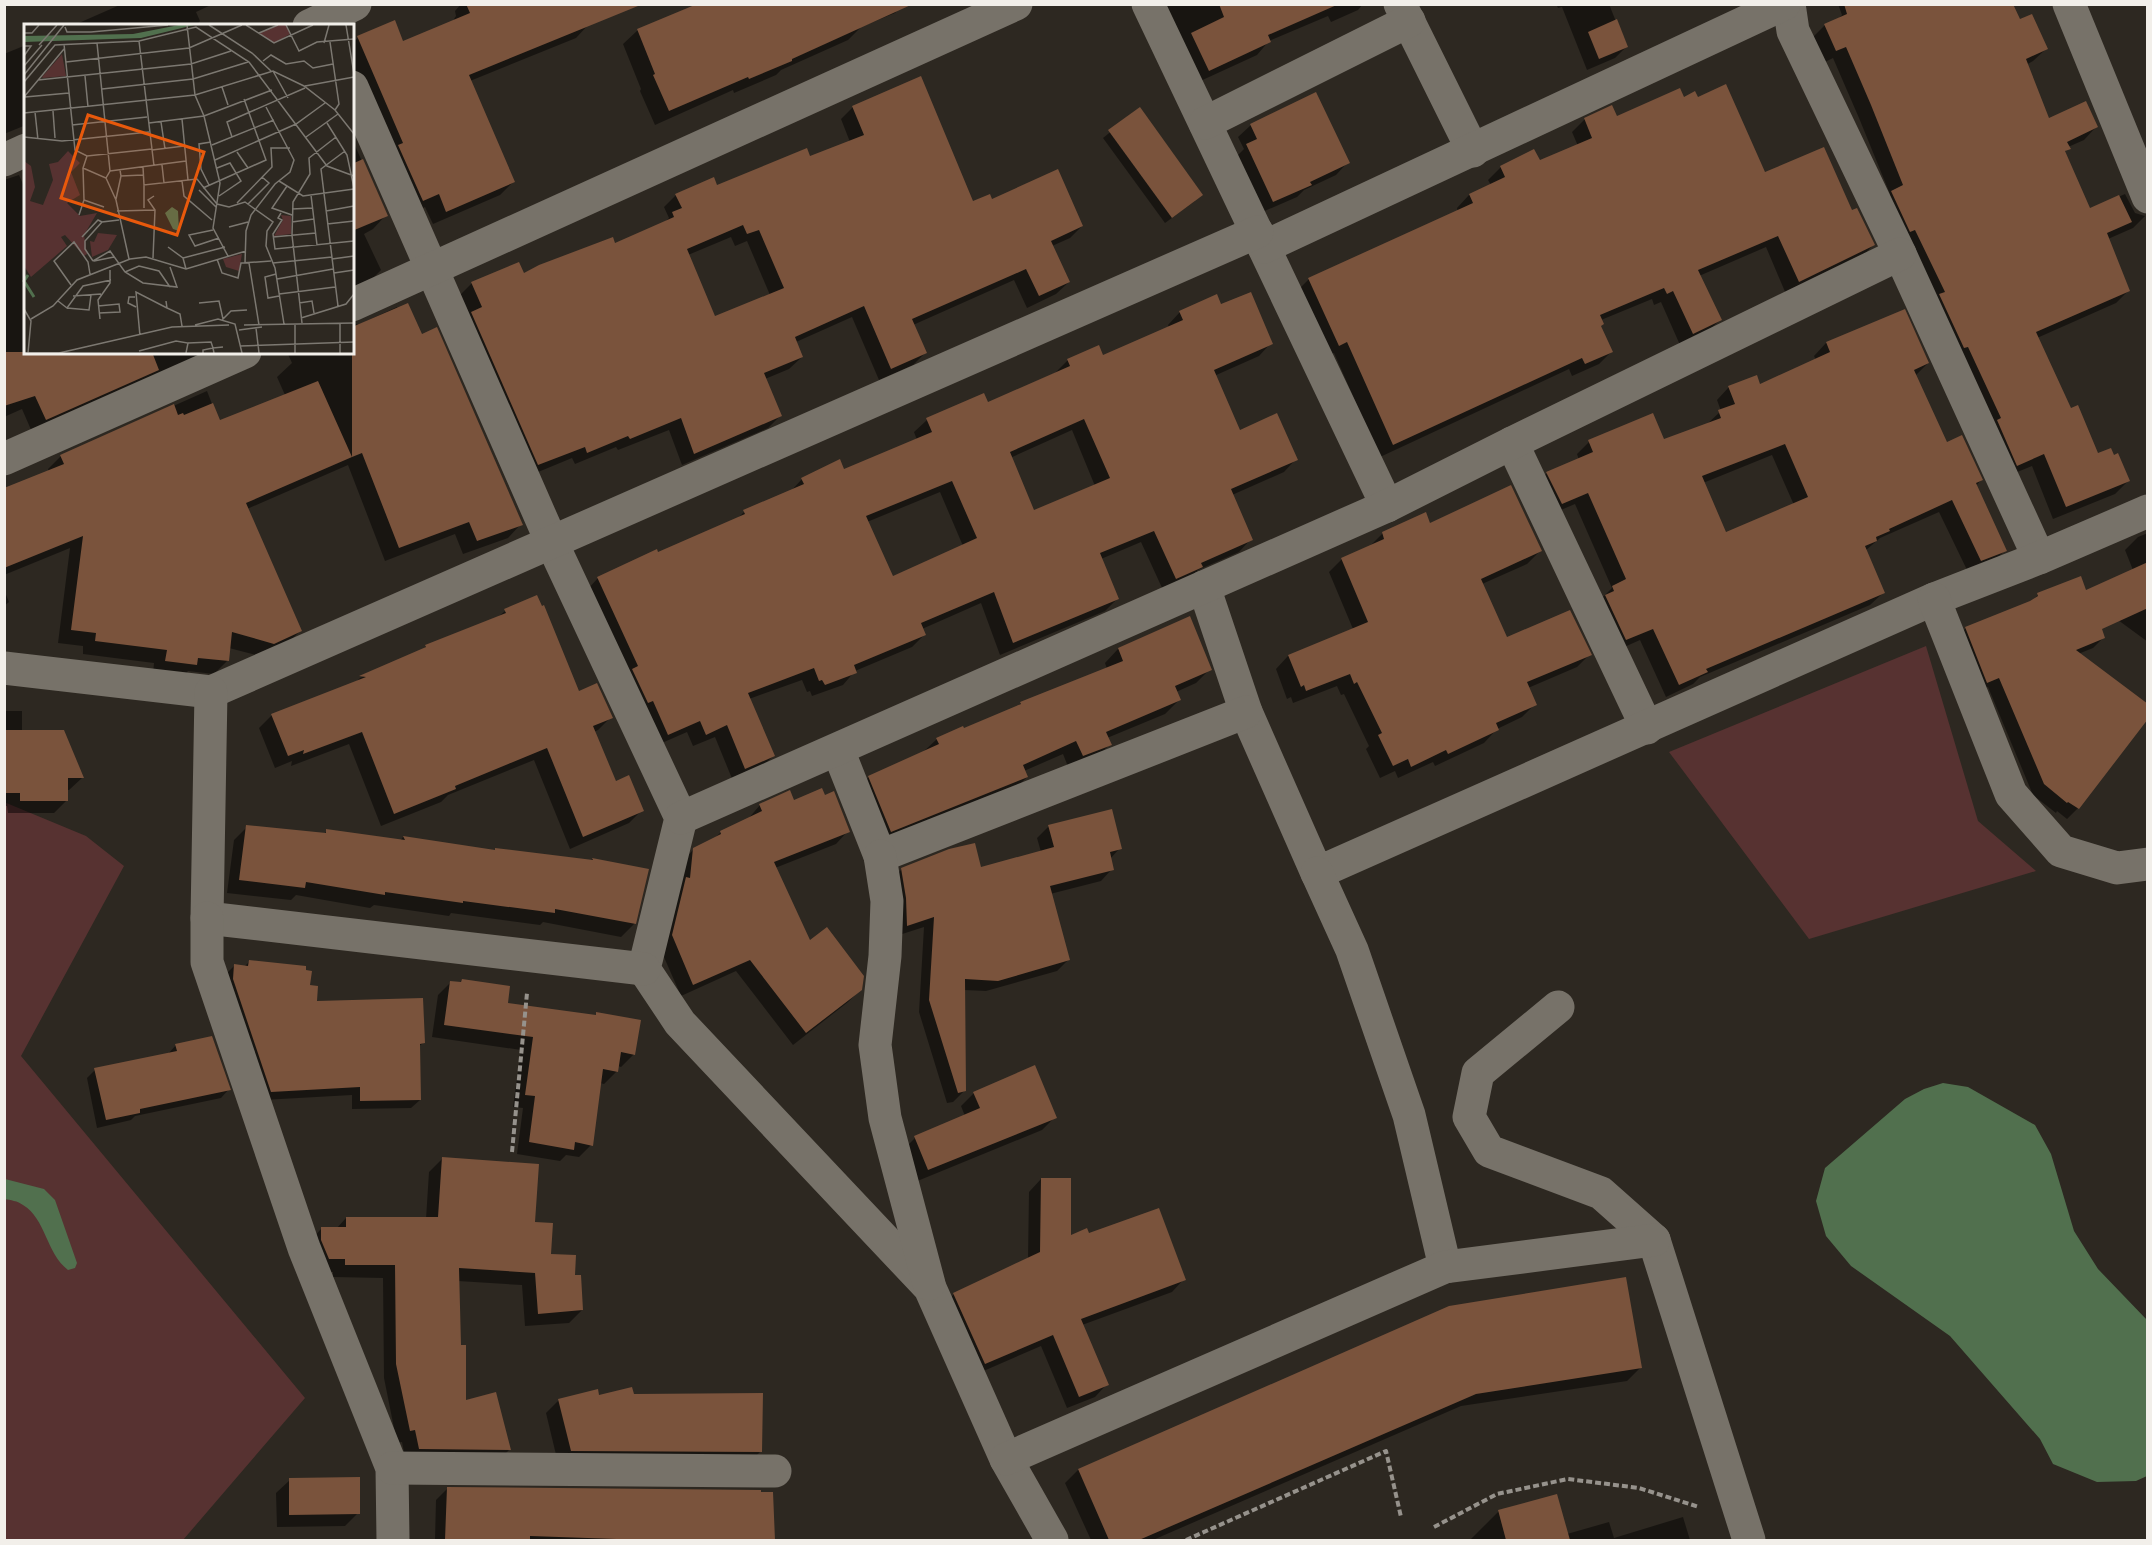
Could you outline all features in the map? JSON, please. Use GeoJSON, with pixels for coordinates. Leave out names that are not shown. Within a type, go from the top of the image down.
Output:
{"type":"FeatureCollection","features":[{"type":"Feature","properties":{"kind":"street"},"geometry":{"type":"LineString","coordinates":[[318,19],[356,4]]}},
{"type":"Feature","properties":{"kind":"street"},"geometry":{"type":"LineString","coordinates":[[354,304],[1016,4]]}},
{"type":"Feature","properties":{"kind":"street"},"geometry":{"type":"LineString","coordinates":[[1148,4],[1387,506]]}},
{"type":"Feature","properties":{"kind":"street"},"geometry":{"type":"LineString","coordinates":[[4,668],[211,692],[552,543],[1473,151],[1784,4]]}},
{"type":"Feature","properties":{"kind":"street"},"geometry":{"type":"LineString","coordinates":[[1789,4],[1793,31],[1900,254],[2039,558]]}},
{"type":"Feature","properties":{"kind":"street"},"geometry":{"type":"LineString","coordinates":[[2068,4],[2148,197]]}},
{"type":"Feature","properties":{"kind":"street"},"geometry":{"type":"LineString","coordinates":[[1204,123],[1404,13],[1473,151]]}},
{"type":"Feature","properties":{"kind":"street"},"geometry":{"type":"LineString","coordinates":[[354,91],[552,543],[681,818],[644,969],[680,1023],[930,1288]]}},
{"type":"Feature","properties":{"kind":"street"},"geometry":{"type":"LineString","coordinates":[[4,160],[24,151]]}},
{"type":"Feature","properties":{"kind":"street"},"geometry":{"type":"LineString","coordinates":[[681,818],[1387,506],[1512,442],[1900,254]]}},
{"type":"Feature","properties":{"kind":"street"},"geometry":{"type":"LineString","coordinates":[[4,459],[240,354]]}},
{"type":"Feature","properties":{"kind":"street"},"geometry":{"type":"LineString","coordinates":[[1512,442],[1647,728]]}},
{"type":"Feature","properties":{"kind":"street"},"geometry":{"type":"LineString","coordinates":[[1317,873],[1934,599],[2039,558],[2148,511]]}},
{"type":"Feature","properties":{"kind":"street"},"geometry":{"type":"LineString","coordinates":[[1204,587],[1246,712],[1352,950],[1409,1115],[1445,1267]]}},
{"type":"Feature","properties":{"kind":"street"},"geometry":{"type":"LineString","coordinates":[[1934,599],[2011,794],[2061,851],[2117,868],[2148,864]]}},
{"type":"Feature","properties":{"kind":"street"},"geometry":{"type":"LineString","coordinates":[[211,692],[207,962],[304,1248],[392,1468],[393,1540]]}},
{"type":"Feature","properties":{"kind":"street"},"geometry":{"type":"LineString","coordinates":[[880,856],[1246,712]]}},
{"type":"Feature","properties":{"kind":"street"},"geometry":{"type":"LineString","coordinates":[[838,750],[880,856],[887,901],[885,956],[875,1045],[885,1118],[930,1288],[1006,1459],[1052,1540]]}},
{"type":"Feature","properties":{"kind":"street"},"geometry":{"type":"LineString","coordinates":[[207,918],[644,969]]}},
{"type":"Feature","properties":{"kind":"street"},"geometry":{"type":"LineString","coordinates":[[1558,1007],[1478,1073],[1469,1117],[1489,1151],[1601,1193],[1654,1240],[1749,1540]]}},
{"type":"Feature","properties":{"kind":"street"},"geometry":{"type":"LineString","coordinates":[[1006,1459],[1445,1267],[1654,1240]]}},
{"type":"Feature","properties":{"kind":"street"},"geometry":{"type":"LineString","coordinates":[[392,1468],[775,1471]]}},
{"type":"Feature","properties":{"kind":"path"},"geometry":{"type":"LineString","coordinates":[[512,1152],[530,956]]}},
{"type":"Feature","properties":{"kind":"path"},"geometry":{"type":"LineString","coordinates":[[1186,1540],[1386,1451],[1401,1517]]}},
{"type":"Feature","properties":{"kind":"path"},"geometry":{"type":"LineString","coordinates":[[1434,1527],[1497,1494],[1568,1479],[1639,1488],[1702,1508]]}},
{"type":"Feature","properties":{"kind":"shaded area"},"geometry":{"type":"Polygon","coordinates":[[[1926,646],[1978,821],[2036,871],[1809,939],[1669,752],[1926,646]]]}},
{"type":"Feature","properties":{"kind":"shaded area"},"geometry":{"type":"Polygon","coordinates":[[[4,802],[86,836],[124,866],[21,1056],[305,1398],[183,1540],[5,1540],[4,802]]]}},
{"type":"Feature","properties":{"kind":"shaded area"},"geometry":{"type":"Polygon","coordinates":[[[1943,1083],[1968,1087],[2035,1125],[2051,1154],[2074,1231],[2098,1269],[2147,1320],[2147,1476],[2136,1481],[2097,1482],[2053,1464],[2040,1439],[1950,1336],[1851,1266],[1826,1236],[1816,1201],[1825,1168],[1905,1099],[1924,1089],[1943,1083]]]}},
{"type":"Feature","properties":{"kind":"shaded area"},"geometry":{"type":"Polygon","coordinates":[[[5,1179],[44,1189],[55,1200],[77,1263],[75,1268],[68,1270],[61,1263],[31,1211],[19,1203],[5,1199],[5,1179]]]}},
{"type":"Feature","properties":{"kind":"building"},"geometry":{"type":"Polygon","coordinates":[[[466,4],[637,4],[638,6],[469,75],[515,182],[446,212],[439,194],[423,201],[398,145],[403,143],[357,36],[395,20],[403,41],[470,13],[466,4]]]}},
{"type":"Feature","properties":{"kind":"building"},"geometry":{"type":"Polygon","coordinates":[[[697,4],[913,4],[792,59],[792,61],[669,111],[653,75],[655,74],[637,29],[697,4]]]}},
{"type":"Feature","properties":{"kind":"building"},"geometry":{"type":"Polygon","coordinates":[[[1219,4],[1339,4],[1268,35],[1271,42],[1209,71],[1191,33],[1224,17],[1219,4]]]}},
{"type":"Feature","properties":{"kind":"building"},"geometry":{"type":"Polygon","coordinates":[[[1844,4],[2013,4],[2020,19],[2032,14],[2048,49],[2026,59],[2049,118],[2086,101],[2098,127],[2067,142],[2071,149],[2065,151],[2090,208],[2119,195],[2132,222],[2107,233],[2130,291],[2036,332],[2071,408],[2078,405],[2098,453],[2111,448],[2114,455],[2118,453],[2130,481],[2066,507],[2044,454],[2017,466],[1997,420],[2001,418],[1968,347],[1964,348],[1939,294],[1945,292],[1915,230],[1910,232],[1891,191],[1903,185],[1846,47],[1836,51],[1824,24],[1847,14],[1844,4]]]}},
{"type":"Feature","properties":{"kind":"building"},"geometry":{"type":"Polygon","coordinates":[[[1617,19],[1628,47],[1599,59],[1588,32],[1617,19]]]}},
{"type":"Feature","properties":{"kind":"building"},"geometry":{"type":"Polygon","coordinates":[[[921,76],[973,201],[990,194],[992,199],[1058,169],[1083,226],[1051,241],[1070,282],[1039,296],[1026,269],[912,319],[927,353],[891,369],[864,306],[795,337],[803,357],[764,373],[782,416],[694,454],[681,418],[630,439],[628,436],[587,453],[585,447],[538,465],[471,312],[482,307],[471,282],[519,262],[524,273],[613,237],[615,243],[674,217],[672,212],[682,208],[675,194],[714,177],[717,185],[807,148],[810,156],[864,135],[852,106],[921,76]],[[743,225],[687,249],[715,316],[784,288],[759,230],[747,234],[743,225]]]}},
{"type":"Feature","properties":{"kind":"building"},"geometry":{"type":"Polygon","coordinates":[[[1726,84],[1765,172],[1824,147],[1852,210],[1857,208],[1875,245],[1799,282],[1778,236],[1698,270],[1722,320],[1693,334],[1673,291],[1667,294],[1664,288],[1600,315],[1604,324],[1601,326],[1613,352],[1585,364],[1582,358],[1393,445],[1347,342],[1339,346],[1308,278],[1473,203],[1469,194],[1505,177],[1500,166],[1534,149],[1540,160],[1592,138],[1584,118],[1612,105],[1617,116],[1680,88],[1684,97],[1695,91],[1698,97],[1726,84]]]}},
{"type":"Feature","properties":{"kind":"building"},"geometry":{"type":"Polygon","coordinates":[[[1316,92],[1350,163],[1310,182],[1312,185],[1273,202],[1246,144],[1257,139],[1250,124],[1316,92]]]}},
{"type":"Feature","properties":{"kind":"building"},"geometry":{"type":"Polygon","coordinates":[[[1140,107],[1203,195],[1172,218],[1108,130],[1140,107]]]}},
{"type":"Feature","properties":{"kind":"building"},"geometry":{"type":"Polygon","coordinates":[[[363,159],[388,216],[354,230],[354,163],[363,159]]]}},
{"type":"Feature","properties":{"kind":"building"},"geometry":{"type":"Polygon","coordinates":[[[1251,292],[1273,344],[1214,370],[1240,430],[1277,413],[1298,460],[1231,489],[1253,540],[1201,563],[1203,567],[1176,579],[1154,531],[1100,553],[1119,599],[1013,643],[994,592],[921,623],[926,635],[854,665],[857,673],[825,685],[822,680],[819,681],[814,668],[748,693],[775,756],[745,769],[727,725],[706,735],[700,721],[668,735],[653,701],[648,703],[632,669],[638,666],[597,577],[657,549],[658,552],[745,514],[743,510],[804,484],[801,478],[840,459],[844,469],[932,432],[926,418],[984,393],[988,402],[1070,366],[1067,359],[1099,345],[1103,355],[1183,320],[1179,311],[1217,294],[1221,304],[1251,292]],[[1084,419],[1010,452],[1034,510],[1110,478],[1084,419]],[[952,481],[866,516],[893,576],[977,538],[952,481]]]}},
{"type":"Feature","properties":{"kind":"building"},"geometry":{"type":"Polygon","coordinates":[[[408,303],[422,334],[437,327],[523,525],[477,541],[469,522],[399,548],[362,453],[352,457],[354,326],[408,303]]]}},
{"type":"Feature","properties":{"kind":"building"},"geometry":{"type":"Polygon","coordinates":[[[1905,309],[1929,363],[1914,370],[1947,442],[1962,435],[1983,480],[1976,483],[2007,551],[1981,561],[1952,500],[1889,529],[1890,531],[1876,537],[1877,541],[1865,546],[1885,593],[1706,669],[1708,672],[1679,685],[1653,629],[1626,640],[1605,595],[1614,591],[1612,586],[1626,579],[1588,493],[1562,504],[1546,472],[1593,452],[1588,440],[1653,413],[1664,439],[1721,418],[1718,410],[1735,404],[1728,386],[1757,375],[1760,384],[1830,352],[1826,342],[1905,309]],[[1785,444],[1702,476],[1726,532],[1808,497],[1785,444]]]}},
{"type":"Feature","properties":{"kind":"building"},"geometry":{"type":"Polygon","coordinates":[[[4,352],[153,354],[159,370],[46,420],[35,396],[4,406],[4,352]]]}},
{"type":"Feature","properties":{"kind":"building"},"geometry":{"type":"Polygon","coordinates":[[[318,381],[352,457],[246,503],[302,631],[274,644],[232,632],[229,661],[198,658],[197,665],[165,661],[167,650],[95,641],[96,633],[71,630],[83,536],[4,568],[4,488],[64,464],[60,455],[174,404],[178,415],[183,413],[184,415],[213,403],[220,420],[318,381]]]}},
{"type":"Feature","properties":{"kind":"building"},"geometry":{"type":"Polygon","coordinates":[[[1511,485],[1542,551],[1481,579],[1507,637],[1570,610],[1592,655],[1527,682],[1537,705],[1496,723],[1499,730],[1448,754],[1446,750],[1411,767],[1408,759],[1393,766],[1378,735],[1382,733],[1357,682],[1354,684],[1350,674],[1306,691],[1304,685],[1301,687],[1288,655],[1368,622],[1341,558],[1384,539],[1382,532],[1426,512],[1430,523],[1511,485]]]}},
{"type":"Feature","properties":{"kind":"building"},"geometry":{"type":"Polygon","coordinates":[[[2148,562],[2148,608],[2102,629],[2105,638],[2076,650],[2148,704],[2148,719],[2079,809],[2067,803],[2044,784],[1999,678],[1987,683],[1965,627],[2030,601],[2038,596],[2037,593],[2081,576],[2086,590],[2148,562]]]}},
{"type":"Feature","properties":{"kind":"building"},"geometry":{"type":"Polygon","coordinates":[[[537,595],[542,606],[544,605],[579,691],[597,683],[613,718],[593,726],[616,781],[629,775],[644,811],[583,837],[547,748],[394,814],[362,732],[303,754],[304,750],[288,756],[271,714],[366,677],[359,676],[426,647],[425,645],[506,613],[504,609],[537,595]]]}},
{"type":"Feature","properties":{"kind":"building"},"geometry":{"type":"Polygon","coordinates":[[[1190,616],[1212,670],[1175,686],[1181,700],[1106,732],[1112,745],[1083,756],[1076,741],[1023,765],[1028,777],[891,832],[868,776],[939,744],[936,738],[1123,661],[1118,648],[1190,616]]]}},
{"type":"Feature","properties":{"kind":"building"},"geometry":{"type":"Polygon","coordinates":[[[4,730],[64,730],[84,778],[68,778],[68,801],[20,801],[20,793],[4,793],[4,730]]]}},
{"type":"Feature","properties":{"kind":"building"},"geometry":{"type":"Polygon","coordinates":[[[822,788],[825,795],[834,791],[850,832],[774,862],[810,940],[827,927],[864,976],[862,990],[806,1033],[750,960],[693,985],[672,935],[686,877],[690,878],[693,848],[721,834],[720,831],[762,811],[759,804],[790,790],[794,800],[822,788]]]}},
{"type":"Feature","properties":{"kind":"building"},"geometry":{"type":"Polygon","coordinates":[[[1112,809],[1122,849],[1110,852],[1114,870],[1050,886],[1070,960],[998,981],[965,979],[966,1091],[958,1093],[929,1000],[934,917],[907,926],[906,898],[901,868],[949,849],[975,843],[981,867],[1054,847],[1048,825],[1112,809]]]}},
{"type":"Feature","properties":{"kind":"building"},"geometry":{"type":"Polygon","coordinates":[[[246,825],[326,833],[326,829],[405,840],[403,836],[495,850],[495,848],[593,860],[592,858],[649,869],[636,924],[555,909],[555,913],[385,892],[385,895],[306,882],[305,888],[239,880],[246,825]]]}},
{"type":"Feature","properties":{"kind":"building"},"geometry":{"type":"Polygon","coordinates":[[[249,960],[306,966],[306,970],[312,971],[310,985],[318,986],[317,1001],[423,998],[425,1043],[420,1044],[421,1100],[360,1101],[360,1087],[271,1092],[233,979],[234,964],[248,966],[249,960]]]}},
{"type":"Feature","properties":{"kind":"building"},"geometry":{"type":"Polygon","coordinates":[[[462,979],[510,986],[508,1003],[596,1015],[596,1012],[641,1020],[635,1055],[621,1052],[618,1072],[603,1069],[593,1146],[575,1142],[574,1150],[529,1142],[535,1096],[525,1095],[533,1037],[444,1025],[450,981],[461,982],[462,979]]]}},
{"type":"Feature","properties":{"kind":"building"},"geometry":{"type":"Polygon","coordinates":[[[212,1036],[231,1090],[140,1109],[140,1113],[106,1120],[94,1068],[177,1051],[175,1044],[212,1036]]]}},
{"type":"Feature","properties":{"kind":"building"},"geometry":{"type":"Polygon","coordinates":[[[1035,1065],[1057,1118],[928,1170],[914,1136],[980,1108],[973,1092],[1035,1065]]]}},
{"type":"Feature","properties":{"kind":"building"},"geometry":{"type":"Polygon","coordinates":[[[442,1157],[539,1164],[535,1222],[553,1223],[551,1254],[576,1255],[575,1275],[581,1275],[583,1310],[538,1314],[535,1273],[459,1268],[461,1345],[466,1345],[466,1400],[496,1392],[511,1450],[419,1449],[415,1430],[410,1431],[396,1364],[395,1265],[345,1265],[345,1259],[329,1259],[321,1240],[321,1227],[346,1227],[346,1217],[438,1217],[442,1157]]]}},
{"type":"Feature","properties":{"kind":"building"},"geometry":{"type":"Polygon","coordinates":[[[1041,1178],[1071,1178],[1071,1235],[1087,1228],[1089,1233],[1159,1208],[1186,1280],[1081,1319],[1109,1385],[1079,1397],[1053,1335],[985,1364],[953,1293],[1040,1252],[1041,1178]]]}},
{"type":"Feature","properties":{"kind":"building"},"geometry":{"type":"Polygon","coordinates":[[[1626,1277],[1642,1368],[1476,1394],[1139,1540],[1109,1540],[1078,1469],[1449,1306],[1626,1277]]]}},
{"type":"Feature","properties":{"kind":"building"},"geometry":{"type":"Polygon","coordinates":[[[632,1387],[634,1394],[763,1393],[762,1452],[571,1451],[558,1399],[598,1389],[599,1395],[632,1387]]]}},
{"type":"Feature","properties":{"kind":"building"},"geometry":{"type":"Polygon","coordinates":[[[360,1477],[360,1514],[289,1515],[289,1478],[360,1477]]]}},
{"type":"Feature","properties":{"kind":"building"},"geometry":{"type":"Polygon","coordinates":[[[447,1487],[761,1490],[761,1492],[773,1492],[775,1540],[645,1540],[530,1536],[530,1540],[445,1540],[447,1487]]]}},
{"type":"Feature","properties":{"kind":"building"},"geometry":{"type":"Polygon","coordinates":[[[1557,1494],[1570,1540],[1506,1540],[1498,1510],[1557,1494]]]}}]}
